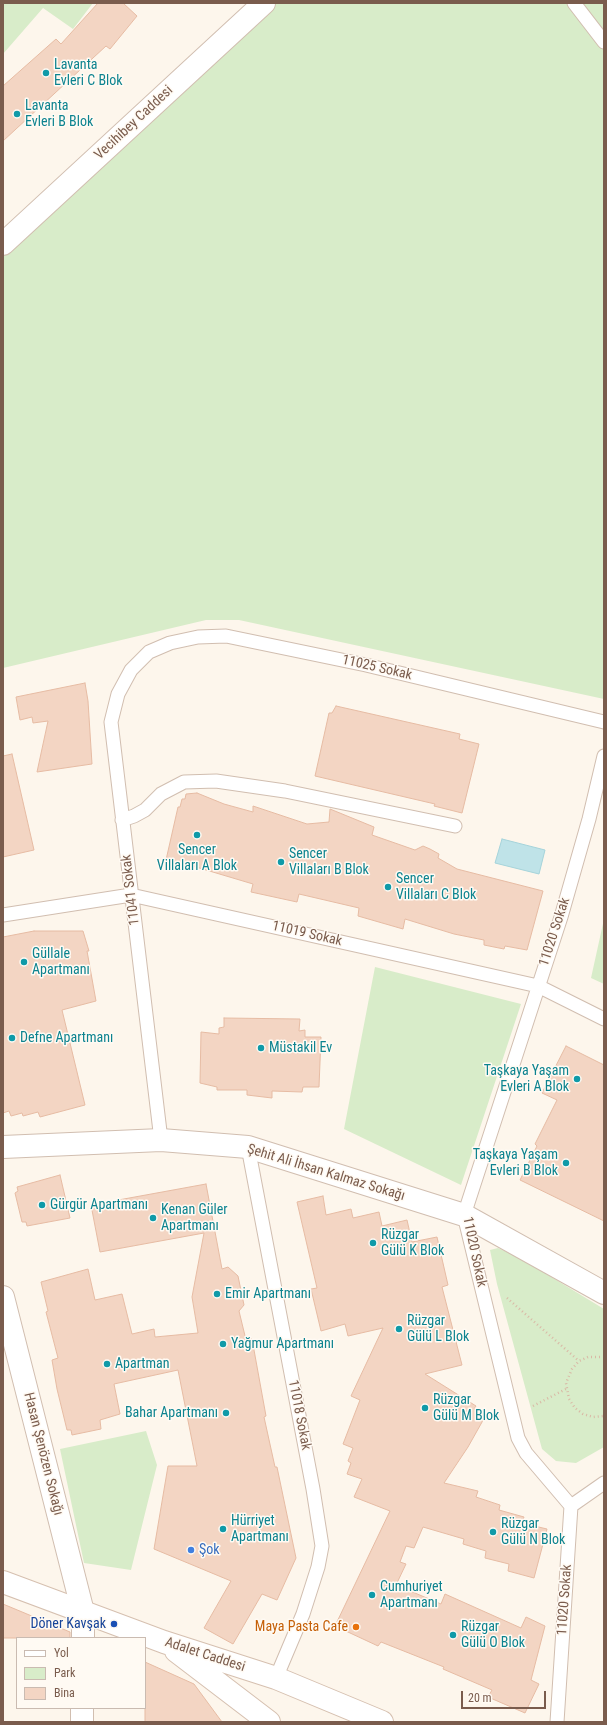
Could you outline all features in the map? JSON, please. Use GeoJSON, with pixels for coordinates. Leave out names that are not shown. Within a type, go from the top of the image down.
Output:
{"type":"FeatureCollection","features":[{"type":"Feature","properties":{"kind":"street","name":"Vecihibey Caddesi"},"geometry":{"type":"LineString","coordinates":[[3,244],[264,3]]}},
{"type":"Feature","properties":{"kind":"street","name":"Şehit Ali İhsan Kalmaz Sokağı"},"geometry":{"type":"LineString","coordinates":[[3,1147],[161,1140],[248,1147],[464,1215],[604,1292]]}},
{"type":"Feature","properties":{"kind":"street","name":"Hasan Şenözen Sokağı"},"geometry":{"type":"LineString","coordinates":[[3,1297],[83,1612],[83,1637]]}},
{"type":"Feature","properties":{"kind":"street","name":"Adalet Caddesi"},"geometry":{"type":"LineString","coordinates":[[3,1582],[164,1642],[276,1678],[382,1722]]}},
{"type":"Feature","properties":{"kind":"street"},"geometry":{"type":"LineString","coordinates":[[164,1642],[269,1722]]}},
{"type":"Feature","properties":{"kind":"street"},"geometry":{"type":"LineString","coordinates":[[82,1709],[82,1722]]}},
{"type":"Feature","properties":{"kind":"lane"},"geometry":{"type":"LineString","coordinates":[[574,3],[604,42]]}},
{"type":"Feature","properties":{"kind":"lane","name":"11025 Sokak"},"geometry":{"type":"LineString","coordinates":[[149,652],[170,643],[198,637],[226,636],[366,665],[604,722]]}},
{"type":"Feature","properties":{"kind":"lane","name":"11041 Sokak"},"geometry":{"type":"LineString","coordinates":[[149,652],[131,670],[118,694],[111,722],[161,1140]]}},
{"type":"Feature","properties":{"kind":"lane","name":"11020 Sokak"},"geometry":{"type":"LineString","coordinates":[[558,1722],[571,1506],[526,1453],[518,1438],[464,1215],[561,917],[589,819],[604,756]]}},
{"type":"Feature","properties":{"kind":"lane"},"geometry":{"type":"LineString","coordinates":[[122,820],[145,810],[161,794],[184,782],[216,781],[285,791],[455,826]]}},
{"type":"Feature","properties":{"kind":"lane","name":"11019 Sokak"},"geometry":{"type":"LineString","coordinates":[[3,915],[132,895],[538,986],[604,1019]]}},
{"type":"Feature","properties":{"kind":"lane","name":"11018 Sokak"},"geometry":{"type":"LineString","coordinates":[[248,1147],[314,1489],[322,1546],[318,1567],[303,1614],[276,1678]]}},
{"type":"Feature","properties":{"kind":"lane"},"geometry":{"type":"LineString","coordinates":[[571,1506],[604,1483]]}},
{"type":"Feature","properties":{"kind":"path"},"geometry":{"type":"LineString","coordinates":[[478,1273],[579,1361]]}},
{"type":"Feature","properties":{"kind":"path"},"geometry":{"type":"LineString","coordinates":[[604,1356],[588,1357],[579,1361],[567,1378],[566,1389],[569,1399],[575,1408],[583,1414],[593,1417],[604,1416]]}},
{"type":"Feature","properties":{"kind":"path"},"geometry":{"type":"LineString","coordinates":[[512,1416],[566,1389]]}},
{"type":"Feature","properties":{"kind":"green space"},"geometry":{"type":"Polygon","coordinates":[[[3,3],[93,3],[73,29],[43,8],[3,54],[3,3]]]}},
{"type":"Feature","properties":{"kind":"green space"},"geometry":{"type":"Polygon","coordinates":[[[276,3],[604,3],[604,699],[239,620],[206,620],[3,668],[3,255],[276,3]]]}},
{"type":"Feature","properties":{"kind":"green space"},"geometry":{"type":"Polygon","coordinates":[[[604,919],[604,984],[591,978],[604,919]]]}},
{"type":"Feature","properties":{"kind":"green space"},"geometry":{"type":"Polygon","coordinates":[[[375,967],[521,1004],[461,1185],[344,1129],[375,967]]]}},
{"type":"Feature","properties":{"kind":"green space"},"geometry":{"type":"Polygon","coordinates":[[[498,1248],[520,1258],[604,1309],[604,1447],[576,1463],[556,1461],[542,1449],[497,1284],[490,1250],[498,1248]]]}},
{"type":"Feature","properties":{"kind":"green space"},"geometry":{"type":"Polygon","coordinates":[[[146,1431],[157,1465],[131,1570],[84,1563],[60,1449],[146,1431]]]}},
{"type":"Feature","properties":{"kind":"water"},"geometry":{"type":"Polygon","coordinates":[[[502,839],[545,850],[539,874],[495,863],[502,839]]]}},
{"type":"Feature","properties":{"kind":"building"},"geometry":{"type":"Polygon","coordinates":[[[98,3],[123,3],[137,16],[110,49],[106,46],[3,141],[3,86],[56,39],[61,44],[98,3]]]}},
{"type":"Feature","properties":{"kind":"building"},"geometry":{"type":"Polygon","coordinates":[[[85,683],[88,701],[92,764],[37,772],[48,721],[33,723],[32,717],[20,720],[16,697],[85,683]]]}},
{"type":"Feature","properties":{"kind":"building"},"geometry":{"type":"Polygon","coordinates":[[[336,706],[460,734],[459,739],[479,744],[462,813],[434,806],[435,804],[315,776],[329,713],[332,713],[336,706]]]}},
{"type":"Feature","properties":{"kind":"building"},"geometry":{"type":"Polygon","coordinates":[[[12,754],[34,850],[3,857],[3,756],[12,754]]]}},
{"type":"Feature","properties":{"kind":"building"},"geometry":{"type":"Polygon","coordinates":[[[197,793],[224,804],[253,812],[253,806],[307,824],[329,822],[330,809],[374,827],[372,835],[415,850],[423,846],[430,849],[439,854],[438,858],[457,869],[543,891],[527,950],[505,946],[504,949],[484,945],[484,940],[454,934],[405,919],[403,929],[358,916],[359,908],[299,894],[297,902],[251,892],[253,884],[196,867],[166,860],[178,807],[180,807],[182,799],[185,799],[186,794],[197,793]]]}},
{"type":"Feature","properties":{"kind":"building"},"geometry":{"type":"Polygon","coordinates":[[[34,931],[83,931],[89,951],[87,951],[96,1001],[62,1010],[85,1105],[40,1117],[38,1112],[23,1116],[22,1113],[11,1116],[9,1111],[3,1113],[3,937],[34,931]]]}},
{"type":"Feature","properties":{"kind":"building","name":"Müstakil Ev"},"geometry":{"type":"Polygon","coordinates":[[[224,1018],[300,1019],[299,1031],[305,1030],[305,1037],[321,1037],[319,1087],[303,1087],[302,1092],[272,1091],[272,1098],[247,1095],[247,1090],[217,1090],[217,1087],[200,1083],[201,1032],[219,1034],[219,1028],[224,1027],[224,1018]]]}},
{"type":"Feature","properties":{"kind":"building"},"geometry":{"type":"Polygon","coordinates":[[[566,1046],[604,1065],[604,1221],[520,1180],[537,1146],[535,1144],[557,1100],[542,1093],[566,1046]]]}},
{"type":"Feature","properties":{"kind":"building","name":"Gürgür Apartmanı"},"geometry":{"type":"Polygon","coordinates":[[[60,1175],[70,1218],[27,1226],[26,1222],[22,1222],[15,1193],[18,1191],[17,1187],[60,1175]]]}},
{"type":"Feature","properties":{"kind":"building"},"geometry":{"type":"Polygon","coordinates":[[[206,1184],[222,1269],[228,1267],[238,1276],[244,1305],[239,1311],[246,1340],[252,1339],[266,1416],[264,1417],[275,1467],[277,1467],[296,1558],[277,1600],[262,1594],[233,1644],[204,1628],[231,1581],[154,1549],[168,1466],[197,1466],[178,1370],[114,1384],[120,1414],[100,1420],[101,1429],[72,1435],[71,1430],[67,1430],[57,1389],[52,1360],[58,1358],[46,1312],[48,1311],[41,1282],[88,1269],[95,1300],[122,1294],[132,1334],[154,1329],[155,1337],[198,1333],[192,1297],[204,1233],[100,1252],[91,1205],[206,1184]]]}},
{"type":"Feature","properties":{"kind":"building"},"geometry":{"type":"Polygon","coordinates":[[[323,1196],[326,1215],[351,1209],[353,1218],[379,1212],[382,1226],[407,1220],[412,1242],[437,1237],[448,1285],[442,1287],[462,1365],[425,1374],[476,1406],[474,1409],[486,1415],[468,1447],[444,1483],[478,1491],[476,1497],[500,1505],[499,1510],[524,1517],[522,1523],[547,1529],[534,1578],[508,1571],[509,1564],[485,1558],[486,1551],[463,1544],[464,1539],[423,1527],[414,1548],[406,1546],[400,1562],[406,1564],[396,1585],[441,1604],[445,1594],[521,1628],[526,1617],[545,1626],[531,1680],[539,1684],[525,1713],[488,1697],[492,1690],[443,1669],[444,1667],[381,1642],[378,1646],[335,1626],[390,1511],[354,1497],[362,1479],[347,1474],[351,1463],[348,1461],[353,1448],[343,1444],[360,1400],[351,1396],[383,1328],[348,1336],[345,1324],[321,1331],[311,1289],[317,1288],[297,1202],[323,1196]]]}},
{"type":"Feature","properties":{"kind":"building"},"geometry":{"type":"Polygon","coordinates":[[[3,1604],[70,1632],[70,1637],[3,1638],[3,1604]]]}},
{"type":"Feature","properties":{"kind":"building"},"geometry":{"type":"Polygon","coordinates":[[[146,1662],[194,1684],[222,1722],[145,1722],[146,1662]]]}},
{"type":"Feature","properties":{"kind":"place","name":"Lavanta Evleri C Blok"},"geometry":{"type":"Point","coordinates":[46,73]}},
{"type":"Feature","properties":{"kind":"place","name":"Lavanta Evleri B Blok"},"geometry":{"type":"Point","coordinates":[17,114]}},
{"type":"Feature","properties":{"kind":"place","name":"Sencer Villaları A Blok"},"geometry":{"type":"Point","coordinates":[197,835]}},
{"type":"Feature","properties":{"kind":"place","name":"Sencer Villaları B Blok"},"geometry":{"type":"Point","coordinates":[281,862]}},
{"type":"Feature","properties":{"kind":"place","name":"Sencer Villaları C Blok"},"geometry":{"type":"Point","coordinates":[388,887]}},
{"type":"Feature","properties":{"kind":"place","name":"Güllale Apartmanı"},"geometry":{"type":"Point","coordinates":[24,962]}},
{"type":"Feature","properties":{"kind":"place","name":"Defne Apartmanı"},"geometry":{"type":"Point","coordinates":[12,1038]}},
{"type":"Feature","properties":{"kind":"place","name":"Müstakil Ev"},"geometry":{"type":"Point","coordinates":[261,1048]}},
{"type":"Feature","properties":{"kind":"place","name":"Taşkaya Yaşam Evleri A Blok"},"geometry":{"type":"Point","coordinates":[577,1079]}},
{"type":"Feature","properties":{"kind":"place","name":"Taşkaya Yaşam Evleri B Blok"},"geometry":{"type":"Point","coordinates":[566,1163]}},
{"type":"Feature","properties":{"kind":"place","name":"Gürgür Apartmanı"},"geometry":{"type":"Point","coordinates":[42,1205]}},
{"type":"Feature","properties":{"kind":"place","name":"Kenan Güler Apartmanı"},"geometry":{"type":"Point","coordinates":[153,1218]}},
{"type":"Feature","properties":{"kind":"place","name":"Rüzgar Gülü K Blok"},"geometry":{"type":"Point","coordinates":[373,1243]}},
{"type":"Feature","properties":{"kind":"place","name":"Emir Apartmanı"},"geometry":{"type":"Point","coordinates":[217,1294]}},
{"type":"Feature","properties":{"kind":"place","name":"Rüzgar Gülü L Blok"},"geometry":{"type":"Point","coordinates":[399,1329]}},
{"type":"Feature","properties":{"kind":"place","name":"Yağmur Apartmanı"},"geometry":{"type":"Point","coordinates":[223,1344]}},
{"type":"Feature","properties":{"kind":"place","name":"Apartman"},"geometry":{"type":"Point","coordinates":[107,1364]}},
{"type":"Feature","properties":{"kind":"place","name":"Rüzgar Gülü M Blok"},"geometry":{"type":"Point","coordinates":[425,1408]}},
{"type":"Feature","properties":{"kind":"place","name":"Bahar Apartmanı"},"geometry":{"type":"Point","coordinates":[226,1413]}},
{"type":"Feature","properties":{"kind":"place","name":"Hürriyet Apartmanı"},"geometry":{"type":"Point","coordinates":[223,1529]}},
{"type":"Feature","properties":{"kind":"place","name":"Rüzgar Gülü N Blok"},"geometry":{"type":"Point","coordinates":[493,1532]}},
{"type":"Feature","properties":{"kind":"place","name":"Şok"},"geometry":{"type":"Point","coordinates":[191,1550]}},
{"type":"Feature","properties":{"kind":"place","name":"Cumhuriyet Apartmanı"},"geometry":{"type":"Point","coordinates":[372,1595]}},
{"type":"Feature","properties":{"kind":"place","name":"Döner Kavşak"},"geometry":{"type":"Point","coordinates":[114,1624]}},
{"type":"Feature","properties":{"kind":"place","name":"Maya Pasta Cafe"},"geometry":{"type":"Point","coordinates":[356,1627]}},
{"type":"Feature","properties":{"kind":"place","name":"Rüzgar Gülü O Blok"},"geometry":{"type":"Point","coordinates":[453,1635]}}]}
